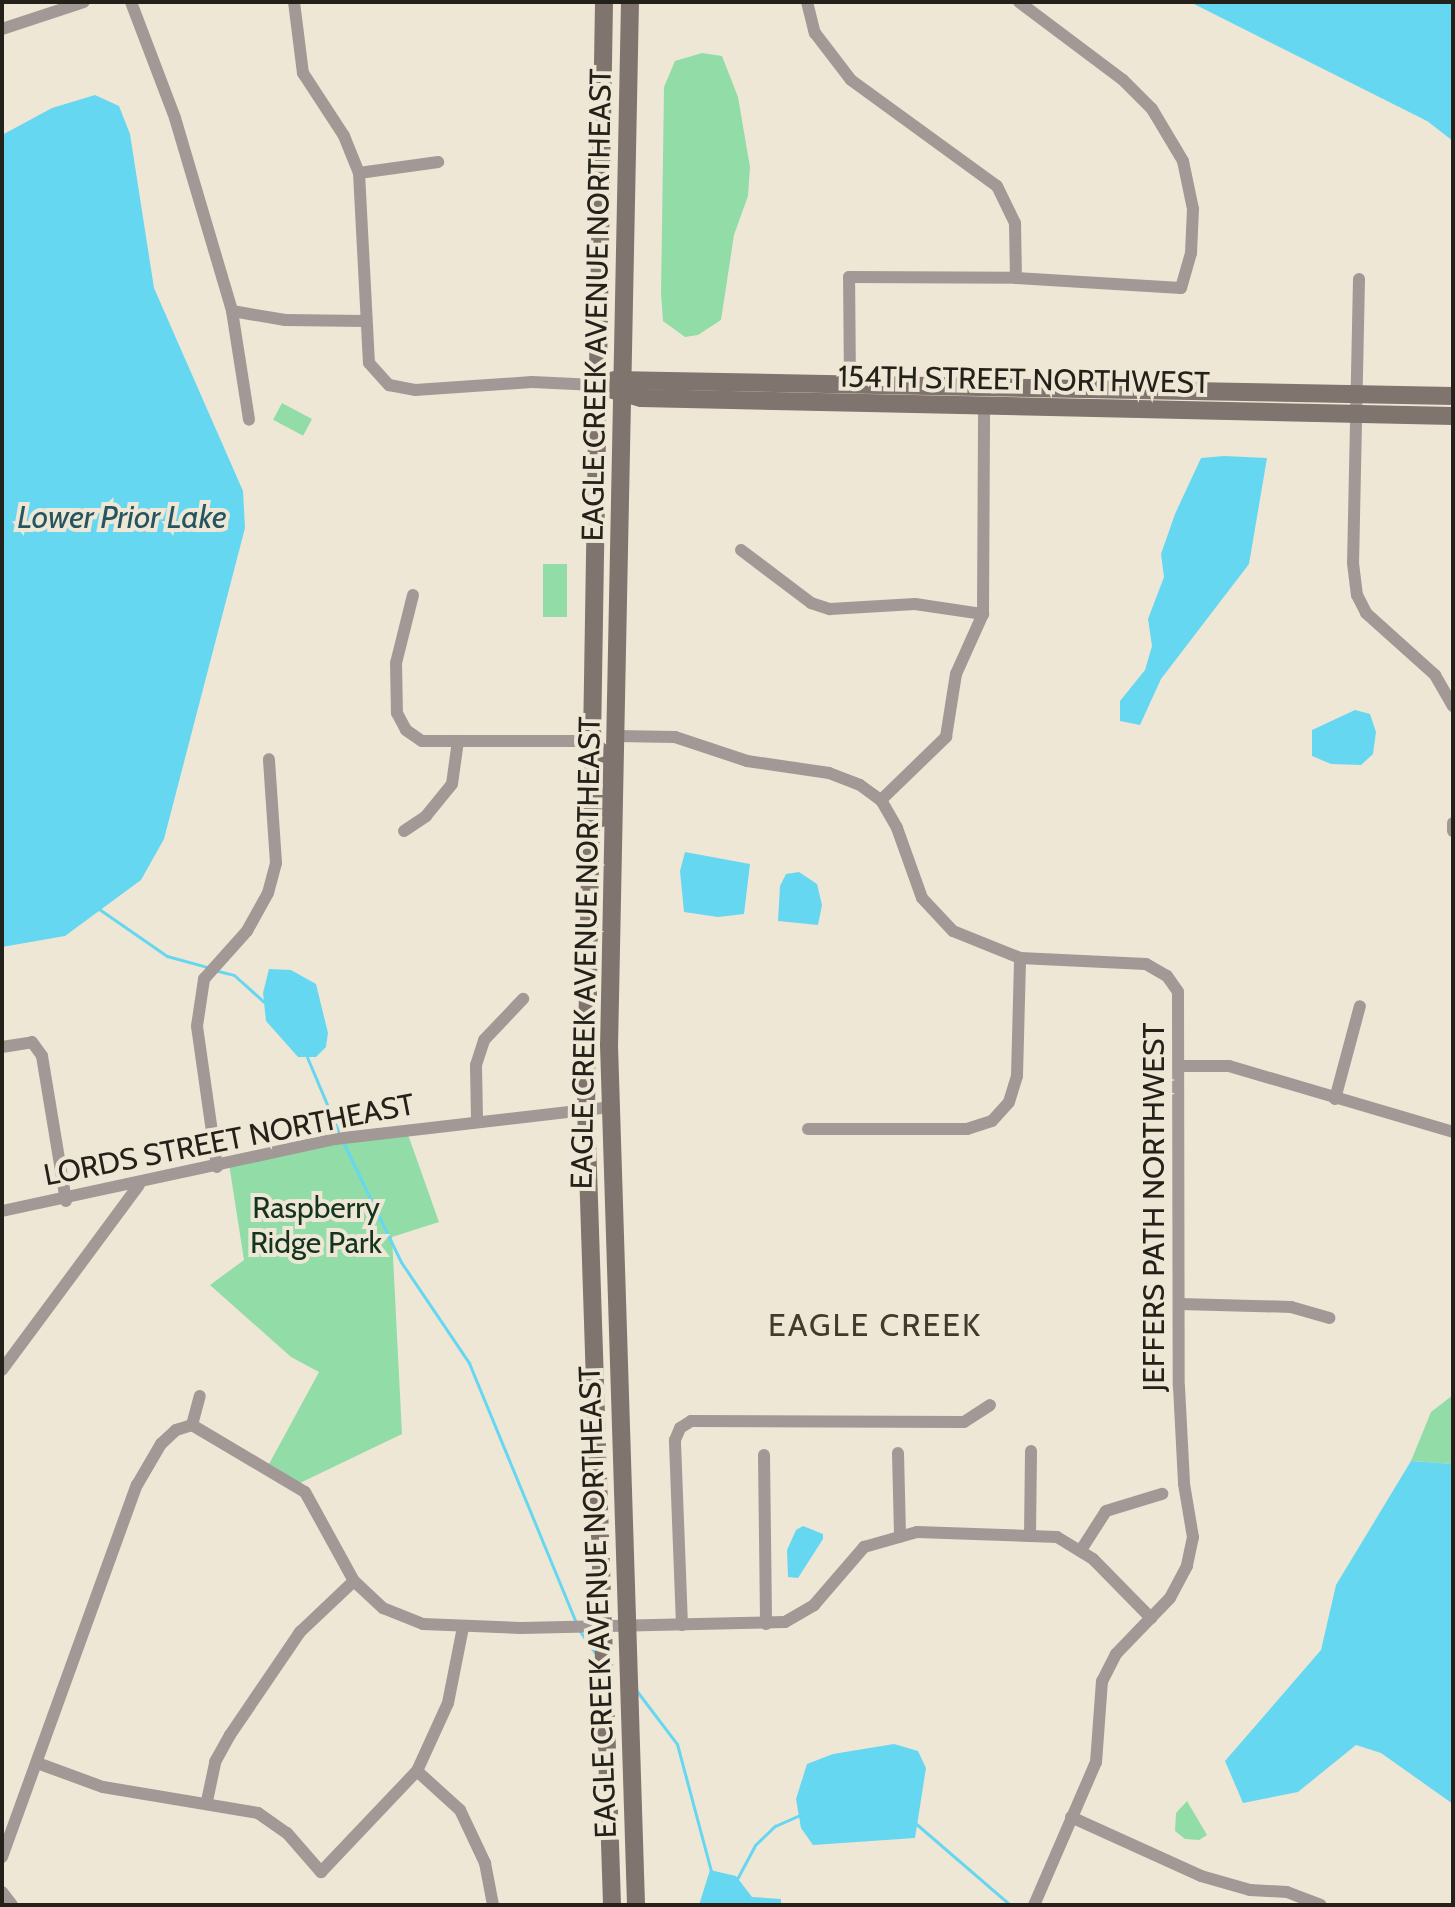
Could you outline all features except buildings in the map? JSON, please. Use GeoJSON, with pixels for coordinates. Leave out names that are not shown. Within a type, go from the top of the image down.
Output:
{"type":"FeatureCollection","features":[{"type":"Feature","properties":{"kind":"main road","name":"EAGLE CREEK AVENUE NORTHEAST"},"geometry":{"type":"LineString","coordinates":[[604,2],[589,741],[586,1108],[612,1905]]}},
{"type":"Feature","properties":{"kind":"main road","name":"EAGLE CREEK AVENUE NORTHEAST"},"geometry":{"type":"LineString","coordinates":[[630,2],[610,1107],[636,1905]]}},
{"type":"Feature","properties":{"kind":"main road","name":"154TH STREET NORTHWEST"},"geometry":{"type":"LineString","coordinates":[[596,385],[625,377],[850,385],[1453,396]]}},
{"type":"Feature","properties":{"kind":"main road","name":"154TH STREET NORTHWEST"},"geometry":{"type":"LineString","coordinates":[[596,385],[624,397],[984,408],[1453,416]]}},
{"type":"Feature","properties":{"kind":"main road"},"geometry":{"type":"LineString","coordinates":[[589,741],[601,748],[603,830],[612,871]]}},
{"type":"Feature","properties":{"kind":"street"},"geometry":{"type":"LineString","coordinates":[[2,29],[84,2]]}},
{"type":"Feature","properties":{"kind":"street"},"geometry":{"type":"LineString","coordinates":[[131,2],[175,118],[232,311],[249,420]]}},
{"type":"Feature","properties":{"kind":"street","name":"154TH STREET NORTHWEST"},"geometry":{"type":"LineString","coordinates":[[294,2],[303,73],[344,136],[359,173],[369,363],[389,385],[415,390],[532,382],[596,385]]}},
{"type":"Feature","properties":{"kind":"street"},"geometry":{"type":"LineString","coordinates":[[807,2],[815,33],[851,80],[997,186],[1015,223],[1016,278]]}},
{"type":"Feature","properties":{"kind":"street"},"geometry":{"type":"LineString","coordinates":[[850,385],[849,277],[1016,278],[1181,288],[1191,253],[1193,209],[1183,161],[1152,109],[1123,80],[1019,2]]}},
{"type":"Feature","properties":{"kind":"street"},"geometry":{"type":"LineString","coordinates":[[359,173],[438,162]]}},
{"type":"Feature","properties":{"kind":"street"},"geometry":{"type":"LineString","coordinates":[[1359,279],[1353,563],[1357,595],[1366,613],[1435,675],[1453,706]]}},
{"type":"Feature","properties":{"kind":"street"},"geometry":{"type":"LineString","coordinates":[[232,311],[285,320],[365,321]]}},
{"type":"Feature","properties":{"kind":"street"},"geometry":{"type":"LineString","coordinates":[[616,736],[675,737],[778,769],[829,773],[881,800],[946,737],[956,674],[983,614],[984,408]]}},
{"type":"Feature","properties":{"kind":"street"},"geometry":{"type":"LineString","coordinates":[[741,550],[811,603],[830,609],[915,604],[983,614]]}},
{"type":"Feature","properties":{"kind":"street"},"geometry":{"type":"LineString","coordinates":[[413,595],[399,637],[397,713],[406,730],[422,741],[589,741]]}},
{"type":"Feature","properties":{"kind":"street"},"geometry":{"type":"LineString","coordinates":[[404,831],[426,816],[452,784],[458,741]]}},
{"type":"Feature","properties":{"kind":"street"},"geometry":{"type":"LineString","coordinates":[[217,1167],[197,1026],[204,979],[247,931],[268,893],[276,863],[269,759]]}},
{"type":"Feature","properties":{"kind":"street","name":"JEFFERS PATH NORTHWEST"},"geometry":{"type":"LineString","coordinates":[[881,800],[897,828],[922,898],[953,931],[1020,958],[1146,964],[1167,976],[1178,992],[1184,1484],[1193,1537],[1187,1566],[1170,1598],[1116,1654],[1102,1681],[1096,1762],[1034,1905]]}},
{"type":"Feature","properties":{"kind":"street"},"geometry":{"type":"LineString","coordinates":[[1453,823],[1453,831]]}},
{"type":"Feature","properties":{"kind":"street"},"geometry":{"type":"LineString","coordinates":[[808,1129],[967,1129],[992,1121],[1009,1102],[1017,1076],[1020,958]]}},
{"type":"Feature","properties":{"kind":"street"},"geometry":{"type":"LineString","coordinates":[[477,1119],[476,1065],[484,1040],[523,999]]}},
{"type":"Feature","properties":{"kind":"street"},"geometry":{"type":"LineString","coordinates":[[1335,1099],[1360,1006]]}},
{"type":"Feature","properties":{"kind":"street"},"geometry":{"type":"LineString","coordinates":[[2,1047],[32,1042],[42,1056],[66,1201]]}},
{"type":"Feature","properties":{"kind":"street"},"geometry":{"type":"LineString","coordinates":[[1181,1066],[1229,1066],[1453,1132]]}},
{"type":"Feature","properties":{"kind":"street","name":"LORDS STREET NORTHEAST"},"geometry":{"type":"LineString","coordinates":[[2,1211],[66,1201],[335,1139],[477,1119],[610,1107]]}},
{"type":"Feature","properties":{"kind":"street"},"geometry":{"type":"LineString","coordinates":[[2,1370],[139,1185]]}},
{"type":"Feature","properties":{"kind":"street"},"geometry":{"type":"LineString","coordinates":[[1180,1304],[1291,1307],[1329,1318]]}},
{"type":"Feature","properties":{"kind":"street"},"geometry":{"type":"LineString","coordinates":[[192,1425],[200,1396]]}},
{"type":"Feature","properties":{"kind":"street"},"geometry":{"type":"LineString","coordinates":[[682,1625],[675,1440],[680,1428],[691,1421],[964,1422],[990,1405]]}},
{"type":"Feature","properties":{"kind":"street"},"geometry":{"type":"LineString","coordinates":[[2,1857],[40,1764],[137,1485],[161,1444],[176,1430],[192,1425],[305,1492],[354,1581],[383,1608],[423,1624],[463,1627],[785,1622],[814,1605],[864,1547],[917,1532],[1057,1537],[1081,1550],[1151,1618]]}},
{"type":"Feature","properties":{"kind":"street"},"geometry":{"type":"LineString","coordinates":[[1030,1535],[1031,1451]]}},
{"type":"Feature","properties":{"kind":"street"},"geometry":{"type":"LineString","coordinates":[[898,1453],[900,1537]]}},
{"type":"Feature","properties":{"kind":"street"},"geometry":{"type":"LineString","coordinates":[[764,1455],[766,1624]]}},
{"type":"Feature","properties":{"kind":"street"},"geometry":{"type":"LineString","coordinates":[[1081,1550],[1106,1511],[1162,1494]]}},
{"type":"Feature","properties":{"kind":"street"},"geometry":{"type":"LineString","coordinates":[[207,1801],[215,1762],[239,1722],[300,1632],[354,1581]]}},
{"type":"Feature","properties":{"kind":"street"},"geometry":{"type":"LineString","coordinates":[[40,1764],[103,1787],[207,1801],[258,1813],[287,1833],[321,1872],[417,1771],[448,1703],[463,1627]]}},
{"type":"Feature","properties":{"kind":"street"},"geometry":{"type":"LineString","coordinates":[[417,1771],[460,1810],[485,1863],[493,1905]]}},
{"type":"Feature","properties":{"kind":"street"},"geometry":{"type":"LineString","coordinates":[[1071,1817],[1201,1876],[1250,1890],[1287,1892],[1321,1905]]}},
{"type":"Feature","properties":{"kind":"street"},"geometry":{"type":"LineString","coordinates":[[2,1892],[12,1905]]}},
{"type":"Feature","properties":{"kind":"green space"},"geometry":{"type":"Polygon","coordinates":[[[702,53],[722,56],[738,97],[750,167],[748,196],[734,235],[721,320],[698,335],[685,337],[663,321],[664,87],[675,61],[702,53]]]}},
{"type":"Feature","properties":{"kind":"green space"},"geometry":{"type":"Polygon","coordinates":[[[282,403],[312,419],[303,436],[273,420],[282,403]]]}},
{"type":"Feature","properties":{"kind":"green space"},"geometry":{"type":"Polygon","coordinates":[[[543,564],[567,564],[567,617],[543,617],[543,564]]]}},
{"type":"Feature","properties":{"kind":"green space","name":"Raspberry Ridge Park"},"geometry":{"type":"Polygon","coordinates":[[[406,1129],[439,1222],[392,1237],[402,1434],[300,1483],[269,1464],[319,1372],[291,1357],[210,1285],[244,1260],[229,1164],[406,1129]]]}},
{"type":"Feature","properties":{"kind":"green space"},"geometry":{"type":"Polygon","coordinates":[[[1453,1395],[1453,1464],[1411,1461],[1431,1412],[1453,1395]]]}},
{"type":"Feature","properties":{"kind":"green space"},"geometry":{"type":"Polygon","coordinates":[[[1187,1801],[1207,1835],[1199,1840],[1185,1839],[1175,1831],[1176,1813],[1187,1801]]]}},
{"type":"Feature","properties":{"kind":"water"},"geometry":{"type":"Polygon","coordinates":[[[1190,2],[1453,2],[1453,141],[1427,121],[1190,2]]]}},
{"type":"Feature","properties":{"kind":"water","name":"Lower Prior Lake"},"geometry":{"type":"Polygon","coordinates":[[[95,95],[119,106],[130,134],[154,288],[243,491],[245,528],[164,839],[141,880],[65,936],[2,947],[2,135],[52,108],[95,95]]]}},
{"type":"Feature","properties":{"kind":"water"},"geometry":{"type":"Polygon","coordinates":[[[1201,458],[1267,458],[1249,564],[1161,679],[1140,725],[1120,721],[1120,701],[1145,670],[1152,646],[1148,619],[1164,577],[1161,554],[1175,514],[1201,458]]]}},
{"type":"Feature","properties":{"kind":"water"},"geometry":{"type":"Polygon","coordinates":[[[1355,710],[1370,714],[1376,732],[1373,754],[1361,765],[1331,764],[1312,756],[1312,730],[1355,710]]]}},
{"type":"Feature","properties":{"kind":"water"},"geometry":{"type":"Polygon","coordinates":[[[685,852],[750,864],[744,914],[718,917],[684,912],[680,871],[685,852]]]}},
{"type":"Feature","properties":{"kind":"water"},"geometry":{"type":"Polygon","coordinates":[[[799,872],[817,884],[822,905],[818,925],[778,921],[780,886],[786,874],[799,872]]]}},
{"type":"Feature","properties":{"kind":"water"},"geometry":{"type":"Polygon","coordinates":[[[269,969],[291,970],[316,984],[328,1033],[326,1047],[316,1057],[298,1057],[266,1021],[263,993],[269,969]]]}},
{"type":"Feature","properties":{"kind":"water"},"geometry":{"type":"Polygon","coordinates":[[[1411,1461],[1453,1464],[1453,1804],[1381,1753],[1356,1745],[1298,1792],[1243,1803],[1225,1761],[1321,1650],[1336,1585],[1411,1461]]]}},
{"type":"Feature","properties":{"kind":"water"},"geometry":{"type":"Polygon","coordinates":[[[803,1526],[823,1534],[823,1539],[798,1578],[788,1577],[787,1550],[796,1530],[803,1526]]]}},
{"type":"Feature","properties":{"kind":"water"},"geometry":{"type":"Polygon","coordinates":[[[894,1744],[918,1751],[926,1768],[915,1838],[813,1845],[801,1828],[796,1799],[807,1764],[833,1754],[894,1744]]]}},
{"type":"Feature","properties":{"kind":"water"},"geometry":{"type":"Polygon","coordinates":[[[710,1870],[736,1876],[752,1897],[781,1899],[781,1905],[699,1905],[710,1870]]]}},
{"type":"Feature","properties":{"kind":"waterway"},"geometry":{"type":"LineString","coordinates":[[99,909],[167,956],[207,967]]}},
{"type":"Feature","properties":{"kind":"waterway"},"geometry":{"type":"LineString","coordinates":[[218,971],[234,975],[264,1002]]}},
{"type":"Feature","properties":{"kind":"waterway"},"geometry":{"type":"LineString","coordinates":[[307,1057],[340,1135]]}},
{"type":"Feature","properties":{"kind":"waterway"},"geometry":{"type":"LineString","coordinates":[[343,1142],[401,1262],[469,1363],[576,1623]]}},
{"type":"Feature","properties":{"kind":"waterway"},"geometry":{"type":"LineString","coordinates":[[579,1630],[597,1656]]}},
{"type":"Feature","properties":{"kind":"waterway"},"geometry":{"type":"LineString","coordinates":[[636,1690],[677,1744],[711,1871]]}},
{"type":"Feature","properties":{"kind":"waterway"},"geometry":{"type":"LineString","coordinates":[[737,1879],[755,1845],[775,1826],[802,1814]]}},
{"type":"Feature","properties":{"kind":"waterway"},"geometry":{"type":"LineString","coordinates":[[914,1822],[1010,1905]]}},
{"type":"Feature","properties":{"kind":"district","name":"EAGLE CREEK"},"geometry":{"type":"Point","coordinates":[875,1325]}}]}
